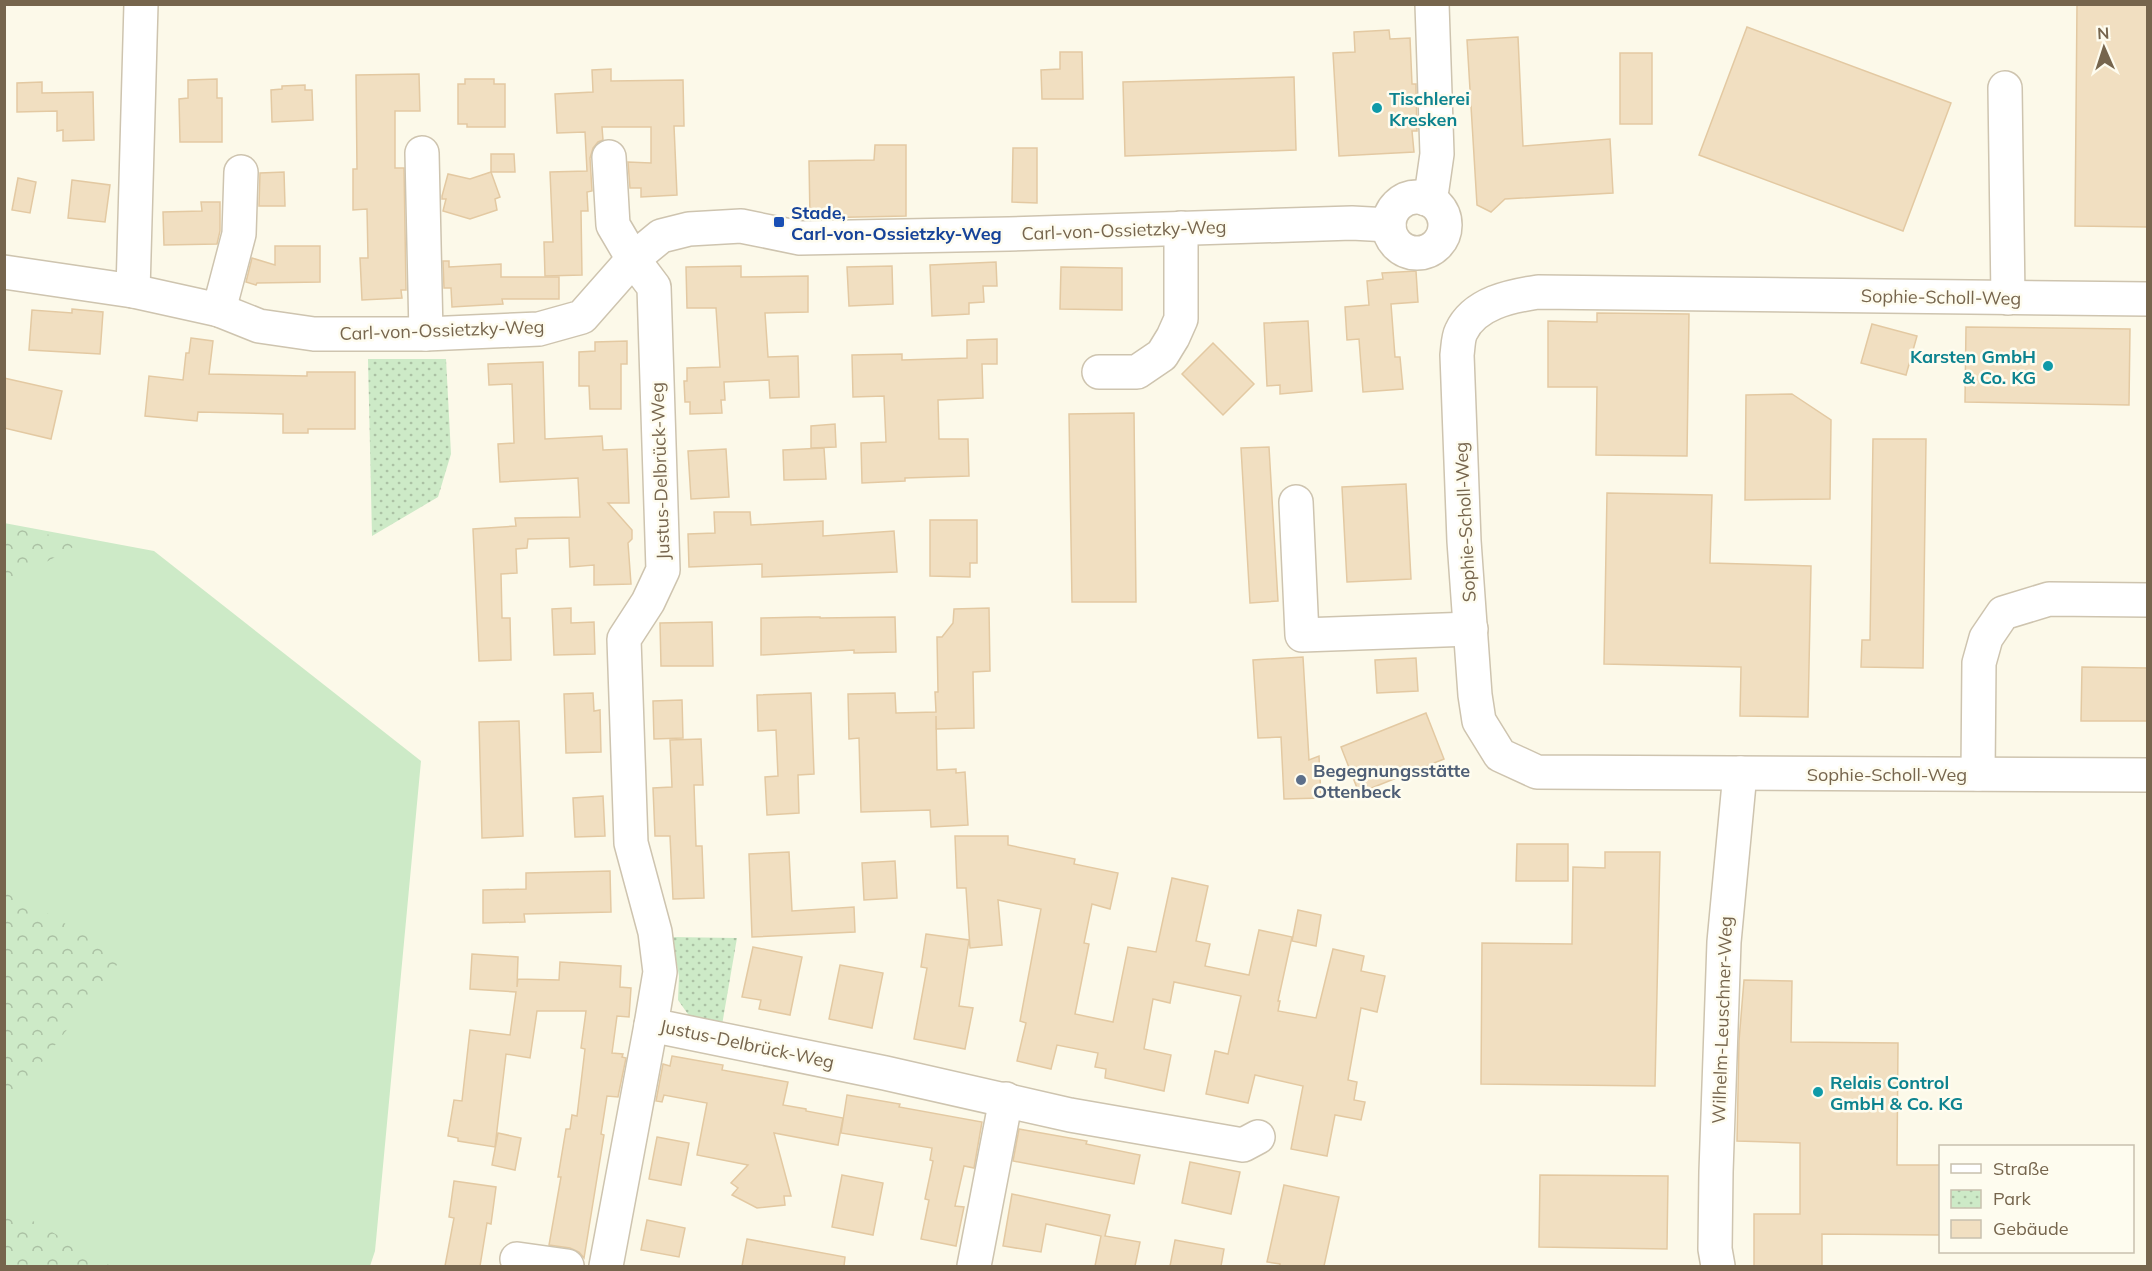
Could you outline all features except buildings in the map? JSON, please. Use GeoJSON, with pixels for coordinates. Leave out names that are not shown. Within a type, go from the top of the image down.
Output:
{"type":"FeatureCollection","features":[{"type":"Feature","properties":{"kind":"street"},"geometry":{"type":"LineString","coordinates":[[133,291],[141,4]]}},
{"type":"Feature","properties":{"kind":"street"},"geometry":{"type":"LineString","coordinates":[[1426,199],[1432,189],[1437,154],[1432,4]]}},
{"type":"Feature","properties":{"kind":"street"},"geometry":{"type":"LineString","coordinates":[[2005,88],[2008,298]]}},
{"type":"Feature","properties":{"kind":"street"},"geometry":{"type":"LineString","coordinates":[[422,153],[426,334]]}},
{"type":"Feature","properties":{"kind":"street","name":"Justus-Delbrück-Weg"},"geometry":{"type":"LineString","coordinates":[[609,158],[613,225],[633,260],[654,287],[663,570],[648,602],[624,639],[631,843],[655,932],[660,972],[651,1025],[1006,1099],[1070,1115],[1243,1145],[1258,1137]]}},
{"type":"Feature","properties":{"kind":"street"},"geometry":{"type":"LineString","coordinates":[[219,310],[239,234],[241,172]]}},
{"type":"Feature","properties":{"kind":"street"},"geometry":{"type":"LineString","coordinates":[[1418,197],[1426,199],[1440,210],[1444,228],[1438,244],[1430,250],[1411,252],[1402,249],[1395,243],[1391,234],[1389,225],[1391,216],[1401,202],[1418,197]]}},
{"type":"Feature","properties":{"kind":"street","name":"Carl-von-Ossietzky-Weg"},"geometry":{"type":"LineString","coordinates":[[4,272],[133,291],[219,310],[259,326],[314,334],[426,334],[539,329],[582,317],[633,260],[661,236],[689,229],[741,226],[800,238],[1352,222],[1389,225]]}},
{"type":"Feature","properties":{"kind":"street"},"geometry":{"type":"LineString","coordinates":[[1099,372],[1137,372],[1162,355],[1173,338],[1181,319],[1181,228]]}},
{"type":"Feature","properties":{"kind":"street","name":"Sophie-Scholl-Weg"},"geometry":{"type":"LineString","coordinates":[[2148,299],[1538,292],[1504,298],[1476,313],[1461,332],[1457,355],[1464,541],[1475,695],[1479,721],[1500,755],[1537,772],[2148,775]]}},
{"type":"Feature","properties":{"kind":"street"},"geometry":{"type":"LineString","coordinates":[[1296,502],[1302,635],[1471,629]]}},
{"type":"Feature","properties":{"kind":"street"},"geometry":{"type":"LineString","coordinates":[[1978,774],[1979,663],[1986,638],[2003,613],[2049,599],[2148,600]]}},
{"type":"Feature","properties":{"kind":"street","name":"Wilhelm-Leuschner-Weg"},"geometry":{"type":"LineString","coordinates":[[1718,1266],[1715,1249],[1716,1172],[1724,942],[1740,773]]}},
{"type":"Feature","properties":{"kind":"street"},"geometry":{"type":"LineString","coordinates":[[606,1266],[651,1025]]}},
{"type":"Feature","properties":{"kind":"street"},"geometry":{"type":"LineString","coordinates":[[974,1266],[1006,1099]]}},
{"type":"Feature","properties":{"kind":"street"},"geometry":{"type":"LineString","coordinates":[[517,1259],[567,1266]]}},
{"type":"Feature","properties":{"kind":"green space"},"geometry":{"type":"Polygon","coordinates":[[[368,359],[446,359],[451,454],[438,497],[372,536],[368,359]]]}},
{"type":"Feature","properties":{"kind":"green space"},"geometry":{"type":"Polygon","coordinates":[[[4,523],[154,551],[421,761],[375,1251],[370,1266],[5,1266],[4,523]]]}},
{"type":"Feature","properties":{"kind":"green space"},"geometry":{"type":"Polygon","coordinates":[[[5,527],[84,541],[5,585],[5,527]]]}},
{"type":"Feature","properties":{"kind":"green space"},"geometry":{"type":"Polygon","coordinates":[[[5,889],[123,957],[5,1110],[5,889]]]}},
{"type":"Feature","properties":{"kind":"green space"},"geometry":{"type":"Polygon","coordinates":[[[672,937],[737,938],[722,1025],[692,1020],[678,1000],[679,976],[672,937]]]}},
{"type":"Feature","properties":{"kind":"green space"},"geometry":{"type":"Polygon","coordinates":[[[5,1205],[111,1266],[5,1266],[5,1205]]]}},
{"type":"Feature","properties":{"kind":"place","name":"Tischlerei Kresken"},"geometry":{"type":"Point","coordinates":[1377,108]}},
{"type":"Feature","properties":{"kind":"place","name":"Stade, Carl-von-Ossietzky-Weg"},"geometry":{"type":"Point","coordinates":[779,222]}},
{"type":"Feature","properties":{"kind":"place","name":"Karsten GmbH & Co. KG"},"geometry":{"type":"Point","coordinates":[2048,366]}},
{"type":"Feature","properties":{"kind":"place","name":"Begegnungsstätte Ottenbeck"},"geometry":{"type":"Point","coordinates":[1301,780]}},
{"type":"Feature","properties":{"kind":"place","name":"Relais Control GmbH & Co. KG"},"geometry":{"type":"Point","coordinates":[1818,1092]}}]}
